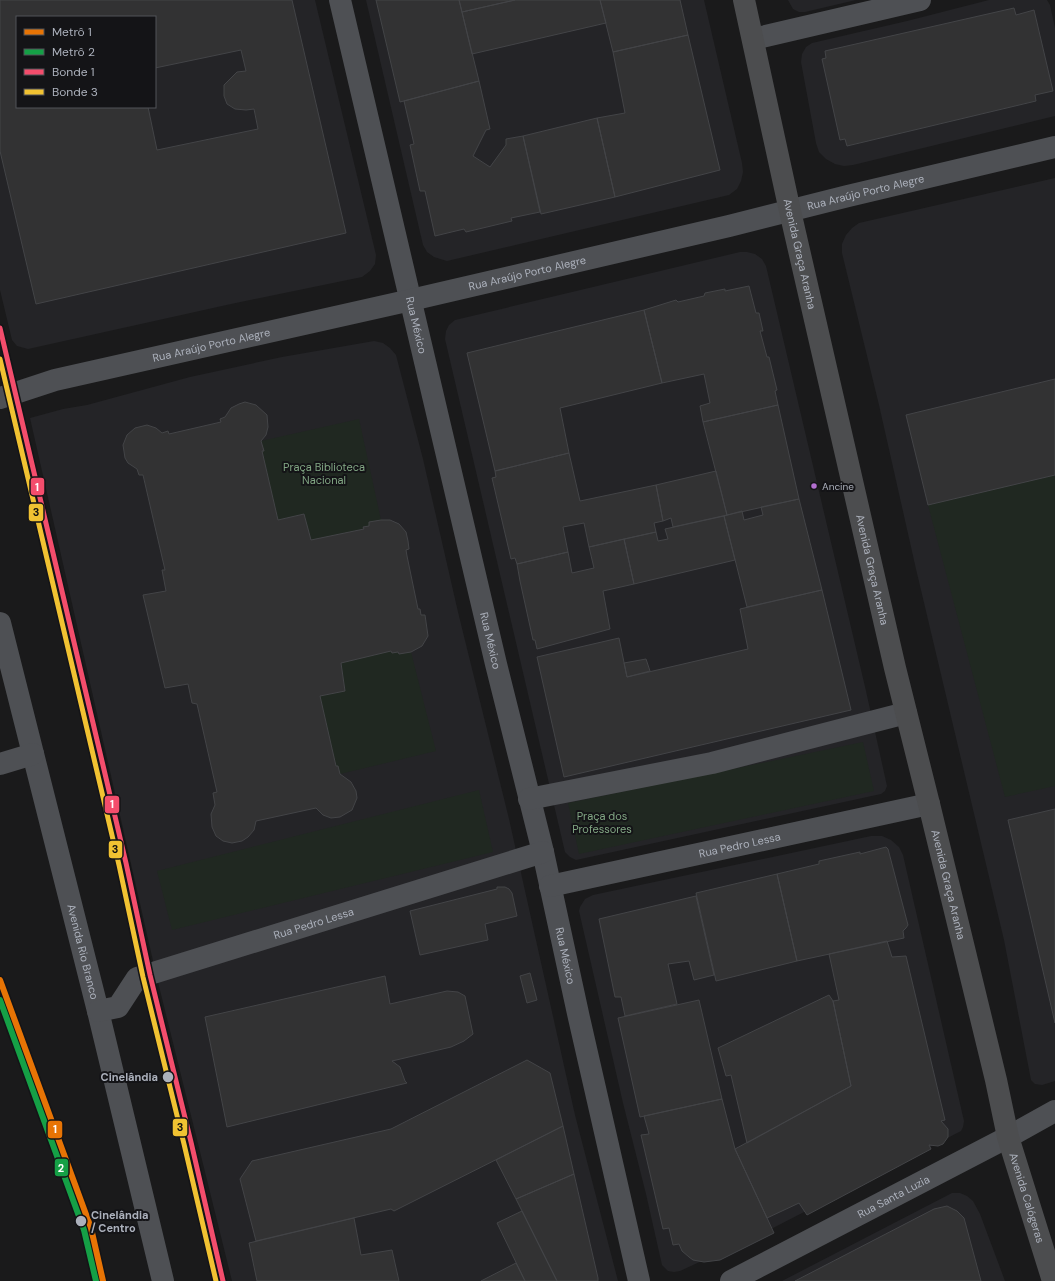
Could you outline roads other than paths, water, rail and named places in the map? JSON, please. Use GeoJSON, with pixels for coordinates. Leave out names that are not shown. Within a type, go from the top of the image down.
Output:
{"type":"FeatureCollection","features":[{"type":"Feature","properties":{"kind":"main road","name":"Avenida Graça Aranha"},"geometry":{"type":"LineString","coordinates":[[744,0],[850,477],[906,713],[930,804],[996,1080],[1008,1137]]}},
{"type":"Feature","properties":{"kind":"main road","name":"Avenida Calógeras"},"geometry":{"type":"LineString","coordinates":[[1008,1137],[1053,1281]]}},
{"type":"Feature","properties":{"kind":"street","name":"Rua México"},"geometry":{"type":"LineString","coordinates":[[340,0],[496,664],[543,852],[639,1281]]}},
{"type":"Feature","properties":{"kind":"street"},"geometry":{"type":"LineString","coordinates":[[753,39],[920,0]]}},
{"type":"Feature","properties":{"kind":"street","name":"Rua Araújo Porto Alegre"},"geometry":{"type":"LineString","coordinates":[[0,398],[55,380],[411,300],[729,226],[1055,147]]}},
{"type":"Feature","properties":{"kind":"street","name":"Avenida Rio Branco"},"geometry":{"type":"LineString","coordinates":[[0,623],[98,1011],[162,1281]]}},
{"type":"Feature","properties":{"kind":"street"},"geometry":{"type":"LineString","coordinates":[[529,799],[712,763],[906,713]]}},
{"type":"Feature","properties":{"kind":"street"},"geometry":{"type":"LineString","coordinates":[[0,764],[33,754]]}},
{"type":"Feature","properties":{"kind":"street","name":"Rua Pedro Lessa"},"geometry":{"type":"LineString","coordinates":[[550,886],[930,804]]}},
{"type":"Feature","properties":{"kind":"street","name":"Rua Pedro Lessa"},"geometry":{"type":"LineString","coordinates":[[98,1011],[118,1007],[137,978],[543,852]]}},
{"type":"Feature","properties":{"kind":"street","name":"Rua Santa Luzia"},"geometry":{"type":"LineString","coordinates":[[739,1279],[1055,1111]]}},
{"type":"Feature","properties":{"kind":"metro line","name":"1"},"geometry":{"type":"LineString","coordinates":[[0,980],[91,1228],[103,1281]]}},
{"type":"Feature","properties":{"kind":"metro line","name":"2"},"geometry":{"type":"LineString","coordinates":[[0,1000],[84,1230],[96,1281]]}},
{"type":"Feature","properties":{"kind":"tram line","name":"1"},"geometry":{"type":"LineString","coordinates":[[0,328],[126,863],[150,975],[223,1281]]}},
{"type":"Feature","properties":{"kind":"tram line","name":"3"},"geometry":{"type":"LineString","coordinates":[[0,359],[119,865],[143,977],[216,1281]]}},
{"type":"Feature","properties":{"kind":"place","name":"Ancine"},"geometry":{"type":"Point","coordinates":[814,486]}},
{"type":"Feature","properties":{"kind":"place","name":"Cinelândia"},"geometry":{"type":"Point","coordinates":[168,1077]}},
{"type":"Feature","properties":{"kind":"place","name":"Cinelândia / Centro"},"geometry":{"type":"Point","coordinates":[81,1221]}},
{"type":"Feature","properties":{"kind":"park label","name":"Praça Biblioteca Nacional"},"geometry":{"type":"Point","coordinates":[324,473]}},
{"type":"Feature","properties":{"kind":"park label","name":"Praça dos Professores"},"geometry":{"type":"Point","coordinates":[602,822]}}]}
